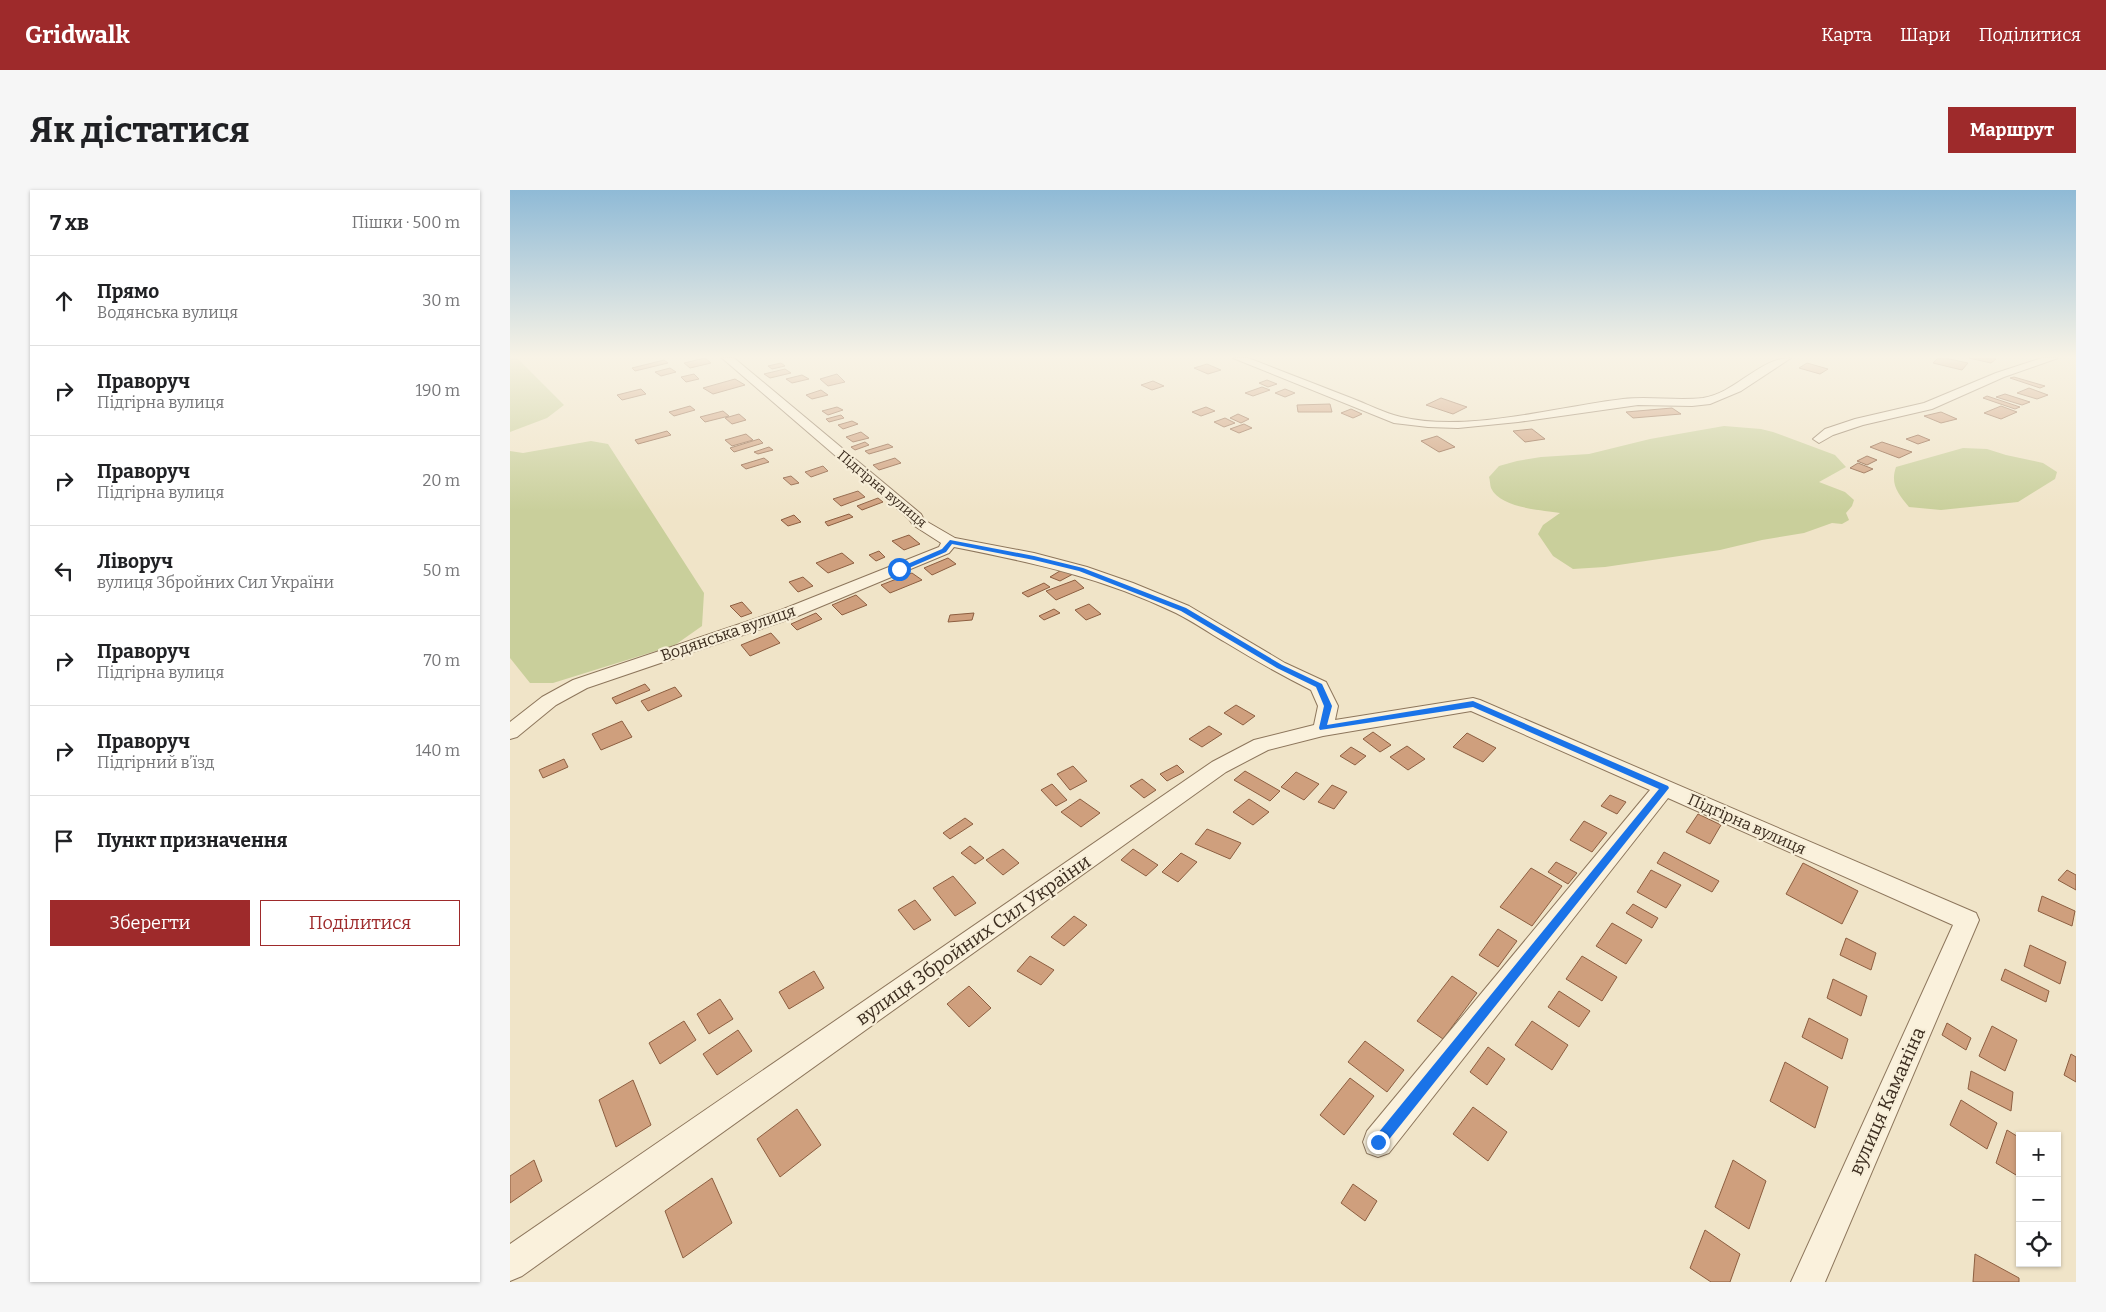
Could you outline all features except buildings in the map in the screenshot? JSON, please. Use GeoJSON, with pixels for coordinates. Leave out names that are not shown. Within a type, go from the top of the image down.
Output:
{"type":"FeatureCollection","features":[{"type":"Feature","properties":{"kind":"street","name":"Підгірна вулиця"},"geometry":{"type":"LineString","coordinates":[[788,409],[916,517],[918,522],[950,542],[1034,558],[1081,570],[1183,610],[1279,667],[1320,686],[1328,706],[1323,728]]}},
{"type":"Feature","properties":{"kind":"street"},"geometry":{"type":"LineString","coordinates":[[1370,409],[1398,420],[1462,426],[1582,409]]}},
{"type":"Feature","properties":{"kind":"street"},"geometry":{"type":"LineString","coordinates":[[1819,439],[1829,432],[1859,422],[1915,409]]}},
{"type":"Feature","properties":{"kind":"street","name":"Водянська вулиця"},"geometry":{"type":"LineString","coordinates":[[510,732],[549,701],[580,684],[787,614],[944,550],[950,542]]}},
{"type":"Feature","properties":{"kind":"street","name":"Підгірна вулиця"},"geometry":{"type":"LineString","coordinates":[[1473,704],[1966,920]]}},
{"type":"Feature","properties":{"kind":"street","name":"вулиця Збройних Сил України"},"geometry":{"type":"LineString","coordinates":[[510,1264],[1219,767],[1261,746],[1323,728],[1473,704]]}},
{"type":"Feature","properties":{"kind":"street"},"geometry":{"type":"LineString","coordinates":[[1378,1142],[1664,788]]}},
{"type":"Feature","properties":{"kind":"street","name":"вулиця Каманіна"},"geometry":{"type":"LineString","coordinates":[[1808,1282],[1966,920]]}},
{"type":"Feature","properties":{"kind":"green space"},"geometry":{"type":"Polygon","coordinates":[[[510,409],[559,409],[547,418],[510,432],[510,409]]]}},
{"type":"Feature","properties":{"kind":"green space"},"geometry":{"type":"Polygon","coordinates":[[[1724,426],[1761,429],[1773,432],[1835,455],[1846,467],[1819,482],[1845,492],[1854,500],[1846,513],[1849,520],[1842,524],[1832,523],[1804,533],[1720,550],[1605,567],[1573,569],[1553,556],[1538,534],[1543,525],[1560,513],[1512,504],[1496,495],[1491,488],[1489,477],[1499,466],[1517,461],[1541,457],[1589,454],[1650,439],[1724,426]]]}},
{"type":"Feature","properties":{"kind":"green space"},"geometry":{"type":"Polygon","coordinates":[[[591,441],[608,444],[704,593],[702,626],[675,645],[553,683],[530,683],[510,658],[510,451],[523,453],[591,441]]]}},
{"type":"Feature","properties":{"kind":"green space"},"geometry":{"type":"Polygon","coordinates":[[[1963,448],[1987,449],[2043,463],[2057,472],[2055,479],[2018,502],[1941,510],[1909,507],[1901,498],[1896,488],[1894,473],[1896,467],[1963,448]]]}},
{"type":"Feature","properties":{"kind":"route"},"geometry":{"type":"LineString","coordinates":[[899,569],[944,550],[950,542],[1034,558],[1081,570],[1127,586],[1183,610],[1279,667],[1320,686],[1328,706],[1323,728],[1473,704],[1664,788],[1378,1142]]}}]}
